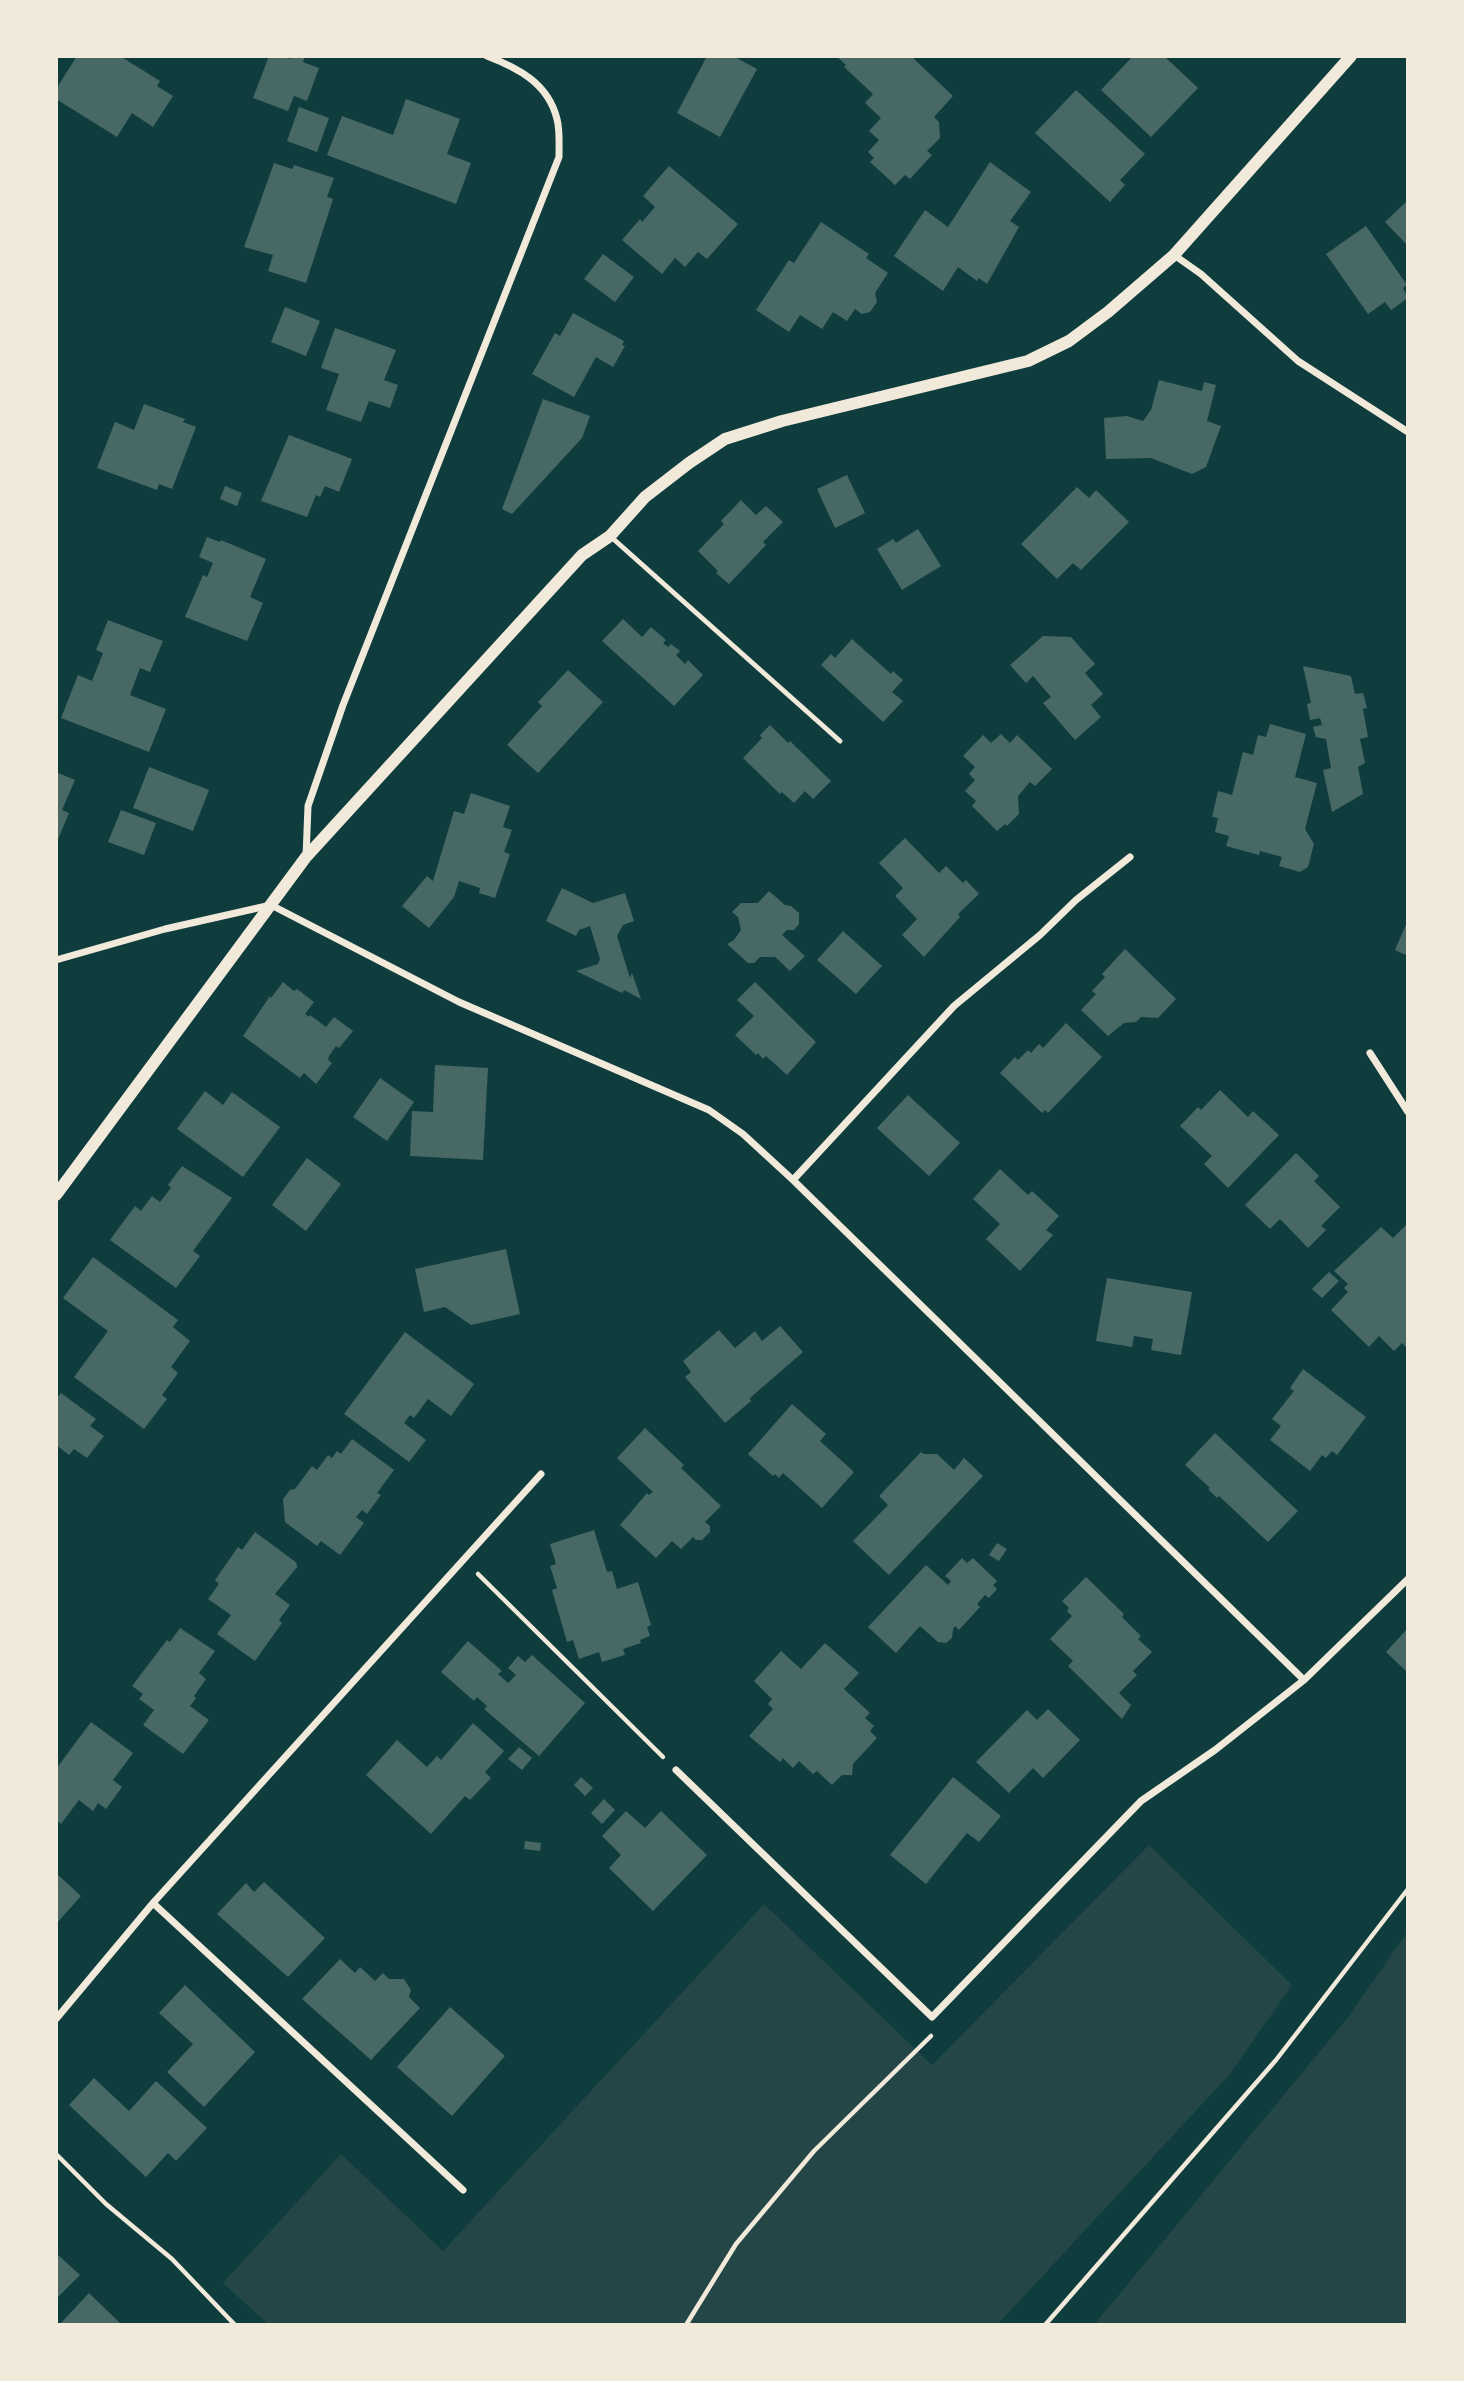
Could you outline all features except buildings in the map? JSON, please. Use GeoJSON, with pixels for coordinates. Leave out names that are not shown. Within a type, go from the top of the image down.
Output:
{"type":"FeatureCollection","features":[{"type":"Feature","properties":{"kind":"street"},"geometry":{"type":"LineString","coordinates":[[306,857],[308,806],[343,705],[559,157],[558,119],[545,92],[519,69],[486,56]]}},
{"type":"Feature","properties":{"kind":"street"},"geometry":{"type":"LineString","coordinates":[[56,1195],[306,857],[582,555],[610,536],[645,497],[725,439],[782,421],[1028,361],[1069,341],[1108,312],[1174,255],[1351,56]]}},
{"type":"Feature","properties":{"kind":"street"},"geometry":{"type":"LineString","coordinates":[[1174,255],[1201,274],[1298,361],[1408,432]]}},
{"type":"Feature","properties":{"kind":"street"},"geometry":{"type":"LineString","coordinates":[[793,1180],[954,1006],[1130,857]]}},
{"type":"Feature","properties":{"kind":"street"},"geometry":{"type":"LineString","coordinates":[[56,960],[165,929],[271,905],[459,1002],[709,1110],[743,1134],[793,1180],[1304,1680]]}},
{"type":"Feature","properties":{"kind":"street"},"geometry":{"type":"LineString","coordinates":[[1370,1053],[1408,1112]]}},
{"type":"Feature","properties":{"kind":"street"},"geometry":{"type":"LineString","coordinates":[[56,2019],[153,1903],[541,1474]]}},
{"type":"Feature","properties":{"kind":"street"},"geometry":{"type":"LineString","coordinates":[[676,1770],[932,2017],[1141,1801],[1215,1750],[1304,1680],[1408,1579]]}},
{"type":"Feature","properties":{"kind":"street"},"geometry":{"type":"LineString","coordinates":[[153,1903],[463,2190]]}},
{"type":"Feature","properties":{"kind":"lane"},"geometry":{"type":"LineString","coordinates":[[610,536],[840,741]]}},
{"type":"Feature","properties":{"kind":"path"},"geometry":{"type":"LineString","coordinates":[[464,1560],[676,1770]]}},
{"type":"Feature","properties":{"kind":"path"},"geometry":{"type":"LineString","coordinates":[[1045,2325],[1276,2060],[1408,1889]]}},
{"type":"Feature","properties":{"kind":"path"},"geometry":{"type":"LineString","coordinates":[[686,2325],[736,2244],[814,2151],[940,2026],[932,2017]]}},
{"type":"Feature","properties":{"kind":"path"},"geometry":{"type":"LineString","coordinates":[[56,2154],[106,2204],[172,2259],[235,2325]]}},
{"type":"Feature","properties":{"kind":"shaded area"},"geometry":{"type":"Polygon","coordinates":[[[1149,1845],[1292,1985],[1229,2075],[997,2325],[269,2325],[223,2283],[341,2154],[443,2251],[764,1904],[932,2065],[1149,1845]]]}},
{"type":"Feature","properties":{"kind":"shaded area"},"geometry":{"type":"Polygon","coordinates":[[[1408,1931],[1408,2325],[1094,2325],[1349,2016],[1408,1931]]]}}]}
